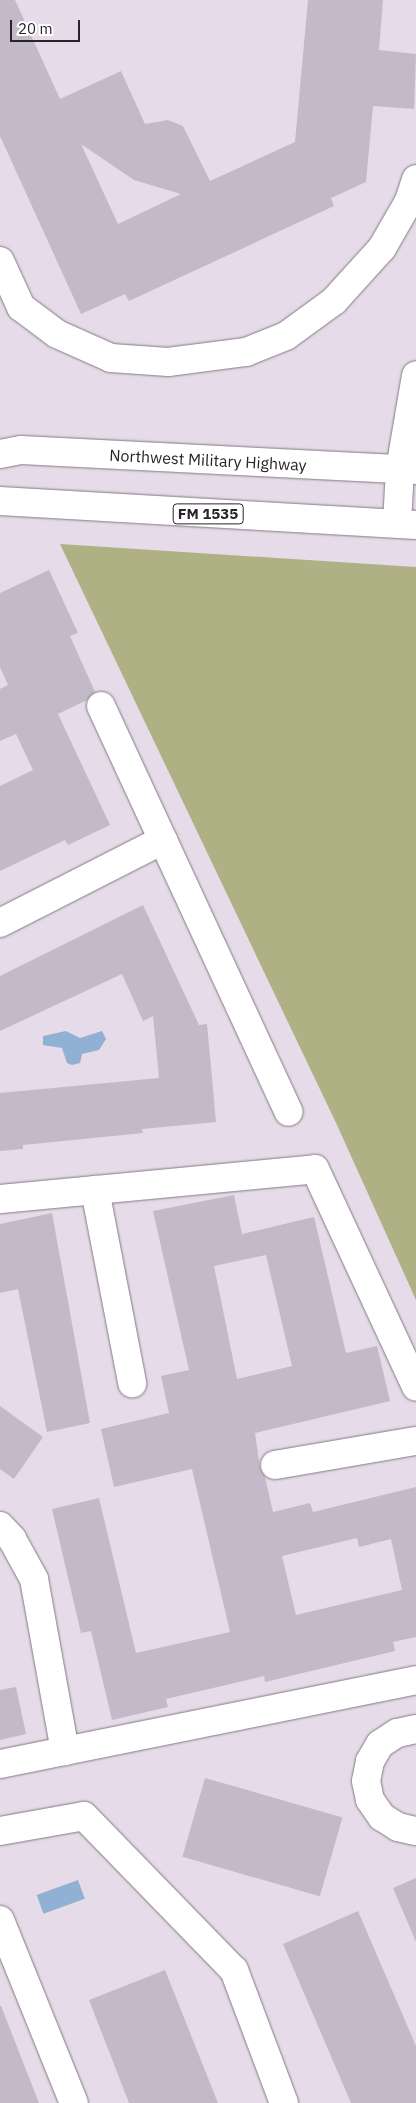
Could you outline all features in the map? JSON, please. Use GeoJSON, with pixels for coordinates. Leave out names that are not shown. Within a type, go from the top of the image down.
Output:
{"type":"FeatureCollection","features":[{"type":"Feature","properties":{"kind":"main road"},"geometry":{"type":"LineString","coordinates":[[0,260],[21,307],[57,334],[111,358],[168,362],[246,352],[286,336],[334,302],[382,248],[414,195]]}},
{"type":"Feature","properties":{"kind":"main road"},"geometry":{"type":"LineString","coordinates":[[406,524],[408,469],[416,375]]}},
{"type":"Feature","properties":{"kind":"main road","name":"Northwest Military Highway"},"geometry":{"type":"LineString","coordinates":[[0,454],[21,450],[408,469]]}},
{"type":"Feature","properties":{"kind":"main road","name":"FM 1535"},"geometry":{"type":"LineString","coordinates":[[0,501],[406,524]]}},
{"type":"Feature","properties":{"kind":"main road"},"geometry":{"type":"LineString","coordinates":[[101,706],[289,1112]]}},
{"type":"Feature","properties":{"kind":"main road"},"geometry":{"type":"LineString","coordinates":[[0,923],[163,840]]}},
{"type":"Feature","properties":{"kind":"main road"},"geometry":{"type":"LineString","coordinates":[[0,1199],[315,1170],[416,1387]]}},
{"type":"Feature","properties":{"kind":"main road"},"geometry":{"type":"LineString","coordinates":[[96,1190],[132,1383]]}},
{"type":"Feature","properties":{"kind":"main road"},"geometry":{"type":"LineString","coordinates":[[276,1465],[416,1441]]}},
{"type":"Feature","properties":{"kind":"main road"},"geometry":{"type":"LineString","coordinates":[[0,1526],[12,1539],[34,1579],[65,1751]]}},
{"type":"Feature","properties":{"kind":"main road"},"geometry":{"type":"LineString","coordinates":[[0,1764],[416,1680]]}},
{"type":"Feature","properties":{"kind":"main road"},"geometry":{"type":"LineString","coordinates":[[416,1729],[397,1733],[380,1744],[370,1761],[366,1781],[370,1800],[382,1817],[398,1827],[416,1830]]}},
{"type":"Feature","properties":{"kind":"main road"},"geometry":{"type":"LineString","coordinates":[[0,1832],[84,1816],[234,1970],[284,2103]]}},
{"type":"Feature","properties":{"kind":"main road"},"geometry":{"type":"LineString","coordinates":[[0,1920],[74,2103]]}},
{"type":"Feature","properties":{"kind":"green space"},"geometry":{"type":"Polygon","coordinates":[[[60,544],[416,567],[416,1300],[337,1125],[60,544]]]}},
{"type":"Feature","properties":{"kind":"water"},"geometry":{"type":"Polygon","coordinates":[[[66,1031],[80,1038],[102,1031],[106,1039],[99,1050],[82,1054],[80,1063],[72,1065],[67,1063],[62,1048],[43,1045],[43,1036],[66,1031]]]}},
{"type":"Feature","properties":{"kind":"water"},"geometry":{"type":"Polygon","coordinates":[[[78,1880],[85,1899],[43,1914],[37,1895],[78,1880]]]}},
{"type":"Feature","properties":{"kind":"building"},"geometry":{"type":"Polygon","coordinates":[[[0,0],[15,0],[60,99],[121,71],[145,124],[168,120],[183,126],[210,181],[295,142],[308,0],[383,0],[379,50],[416,54],[414,109],[373,106],[366,182],[331,198],[334,206],[129,301],[125,294],[81,314],[0,136],[0,0]],[[81,144],[118,224],[181,194],[134,180],[81,144]]]}},
{"type":"Feature","properties":{"kind":"building"},"geometry":{"type":"Polygon","coordinates":[[[49,570],[78,633],[70,636],[95,692],[87,700],[58,714],[110,825],[68,845],[65,840],[0,871],[0,786],[33,770],[16,734],[0,741],[0,689],[8,685],[0,667],[0,593],[49,570]]]}},
{"type":"Feature","properties":{"kind":"building"},"geometry":{"type":"Polygon","coordinates":[[[143,905],[199,1025],[207,1024],[216,1122],[142,1129],[143,1133],[23,1145],[23,1149],[0,1151],[0,1093],[159,1078],[153,1016],[143,1021],[122,974],[0,1031],[0,976],[143,905]]]}},
{"type":"Feature","properties":{"kind":"building"},"geometry":{"type":"Polygon","coordinates":[[[234,1195],[242,1234],[314,1217],[346,1353],[377,1346],[390,1401],[255,1433],[260,1468],[265,1477],[273,1512],[310,1503],[313,1512],[416,1487],[416,1637],[393,1642],[395,1651],[265,1682],[264,1676],[166,1699],[168,1707],[112,1720],[91,1631],[81,1633],[52,1509],[99,1498],[136,1653],[230,1632],[192,1469],[114,1487],[101,1429],[169,1413],[161,1376],[189,1370],[153,1211],[234,1195]],[[266,1255],[214,1266],[237,1379],[292,1366],[266,1255]],[[357,1538],[282,1556],[296,1615],[402,1590],[391,1539],[359,1547],[357,1538]]]}},
{"type":"Feature","properties":{"kind":"building"},"geometry":{"type":"Polygon","coordinates":[[[52,1213],[90,1423],[47,1432],[18,1289],[0,1293],[0,1224],[52,1213]]]}},
{"type":"Feature","properties":{"kind":"building"},"geometry":{"type":"Polygon","coordinates":[[[0,1406],[43,1437],[14,1479],[0,1469],[0,1406]]]}},
{"type":"Feature","properties":{"kind":"building"},"geometry":{"type":"Polygon","coordinates":[[[16,1687],[26,1734],[0,1740],[0,1690],[16,1687]]]}},
{"type":"Feature","properties":{"kind":"building"},"geometry":{"type":"Polygon","coordinates":[[[205,1778],[342,1817],[320,1896],[182,1857],[205,1778]]]}},
{"type":"Feature","properties":{"kind":"building"},"geometry":{"type":"Polygon","coordinates":[[[416,1878],[416,1942],[393,1888],[416,1878]]]}},
{"type":"Feature","properties":{"kind":"building"},"geometry":{"type":"Polygon","coordinates":[[[358,1911],[416,2046],[416,2103],[351,2103],[283,1944],[358,1911]]]}},
{"type":"Feature","properties":{"kind":"building"},"geometry":{"type":"Polygon","coordinates":[[[165,1970],[218,2103],[129,2103],[89,2000],[165,1970]]]}},
{"type":"Feature","properties":{"kind":"building"},"geometry":{"type":"Polygon","coordinates":[[[1,2006],[39,2103],[0,2103],[1,2006]]]}}]}
